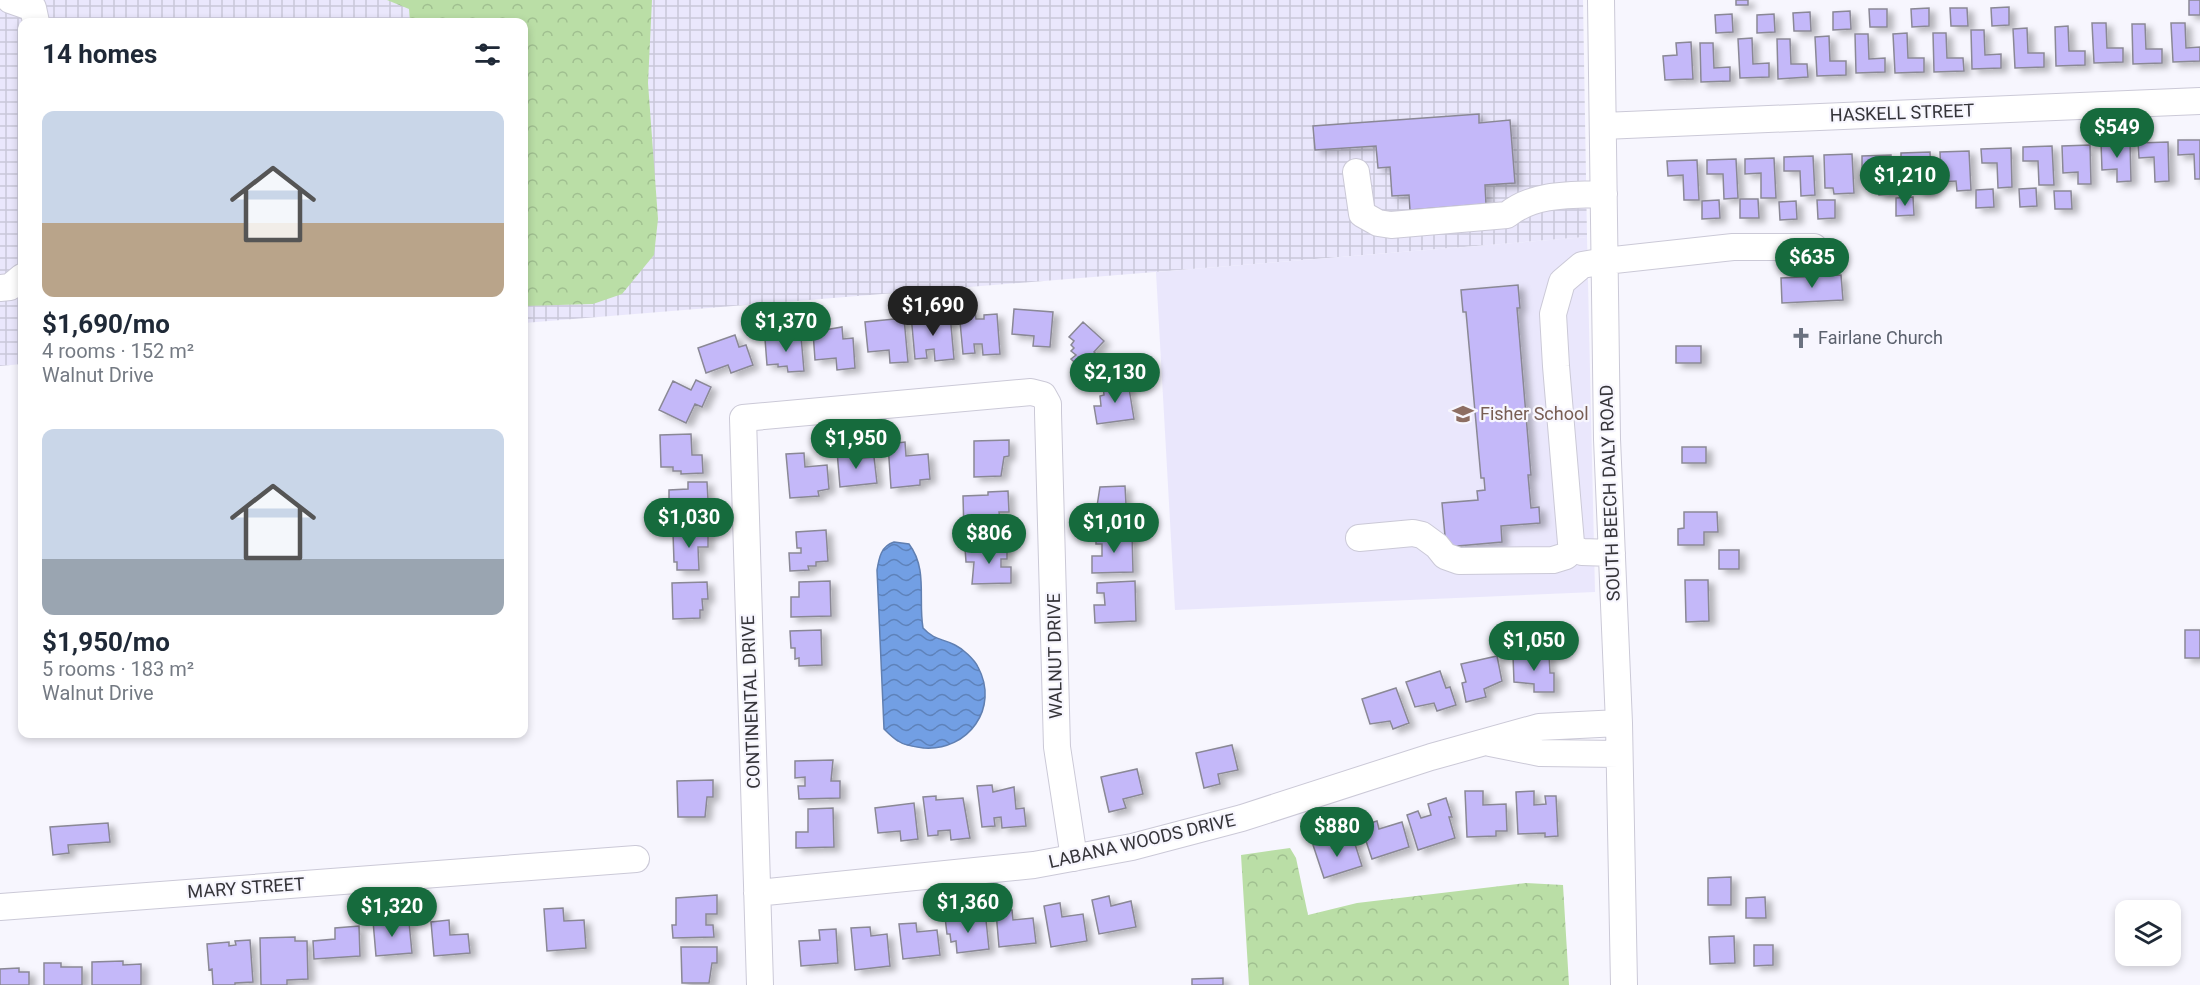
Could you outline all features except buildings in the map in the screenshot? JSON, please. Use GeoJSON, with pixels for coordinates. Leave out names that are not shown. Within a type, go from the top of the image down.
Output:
{"type":"FeatureCollection","features":[{"type":"Feature","properties":{"kind":"street"},"geometry":{"type":"LineString","coordinates":[[10,0],[33,8],[35,18]]}},
{"type":"Feature","properties":{"kind":"street","name":"SOUTH BEECH DALY ROAD"},"geometry":{"type":"LineString","coordinates":[[1601,0],[1607,439],[1619,754],[1624,985]]}},
{"type":"Feature","properties":{"kind":"street","name":"HASKELL STREET"},"geometry":{"type":"LineString","coordinates":[[1603,126],[2200,101]]}},
{"type":"Feature","properties":{"kind":"street"},"geometry":{"type":"LineString","coordinates":[[1356,172],[1362,214],[1378,223],[1391,225],[1507,215],[1517,207],[1548,197],[1604,194]]}},
{"type":"Feature","properties":{"kind":"street"},"geometry":{"type":"LineString","coordinates":[[1612,553],[1582,552],[1575,549],[1571,543],[1553,314],[1562,282],[1582,266],[1605,261],[1733,248],[1814,248]]}},
{"type":"Feature","properties":{"kind":"street"},"geometry":{"type":"LineString","coordinates":[[0,288],[9,287],[18,280]]}},
{"type":"Feature","properties":{"kind":"street","name":"WALNUT DRIVE"},"geometry":{"type":"LineString","coordinates":[[743,418],[1031,392],[1043,395],[1048,404],[1057,747],[1074,858]]}},
{"type":"Feature","properties":{"kind":"street","name":"CONTINENTAL DRIVE"},"geometry":{"type":"LineString","coordinates":[[743,418],[760,985]]}},
{"type":"Feature","properties":{"kind":"street"},"geometry":{"type":"LineString","coordinates":[[1359,538],[1413,533],[1422,535],[1437,546],[1445,556],[1459,561],[1553,560],[1566,556],[1575,549]]}},
{"type":"Feature","properties":{"kind":"street","name":"LABANA WOODS DRIVE"},"geometry":{"type":"LineString","coordinates":[[757,893],[1034,865],[1132,847],[1242,818],[1481,742],[1539,727],[1618,723]]}},
{"type":"Feature","properties":{"kind":"street","name":"LABANA WOODS DRIVE"},"geometry":{"type":"LineString","coordinates":[[1481,742],[1540,753],[1619,754]]}},
{"type":"Feature","properties":{"kind":"street","name":"MARY STREET"},"geometry":{"type":"LineString","coordinates":[[0,907],[636,859]]}},
{"type":"Feature","properties":{"kind":"shaded area"},"geometry":{"type":"Polygon","coordinates":[[[0,0],[1583,0],[1587,237],[528,323],[528,18],[18,18],[18,364],[0,366],[0,0]]]}},
{"type":"Feature","properties":{"kind":"shaded area"},"geometry":{"type":"Polygon","coordinates":[[[1587,237],[1595,592],[1175,610],[1156,272],[1587,237]]]}},
{"type":"Feature","properties":{"kind":"green space"},"geometry":{"type":"Polygon","coordinates":[[[387,0],[652,0],[648,83],[658,219],[654,255],[622,294],[593,304],[528,306],[528,18],[410,18],[409,9],[387,0]]]}},
{"type":"Feature","properties":{"kind":"green space"},"geometry":{"type":"Polygon","coordinates":[[[1290,848],[1296,858],[1308,915],[1357,903],[1526,883],[1563,885],[1569,985],[1249,985],[1241,855],[1290,848]]]}},
{"type":"Feature","properties":{"kind":"water"},"geometry":{"type":"Polygon","coordinates":[[[894,542],[909,544],[915,554],[920,574],[923,628],[931,635],[955,645],[968,654],[978,667],[984,682],[985,697],[976,724],[954,742],[940,747],[924,748],[907,745],[896,740],[884,729],[877,570],[883,549],[894,542]]]}},
{"type":"Feature","properties":{"kind":"place","name":"Fairlane Church"},"geometry":{"type":"Point","coordinates":[1801,338]}},
{"type":"Feature","properties":{"kind":"place","name":"Fisher School"},"geometry":{"type":"Point","coordinates":[1463,414]}}]}
